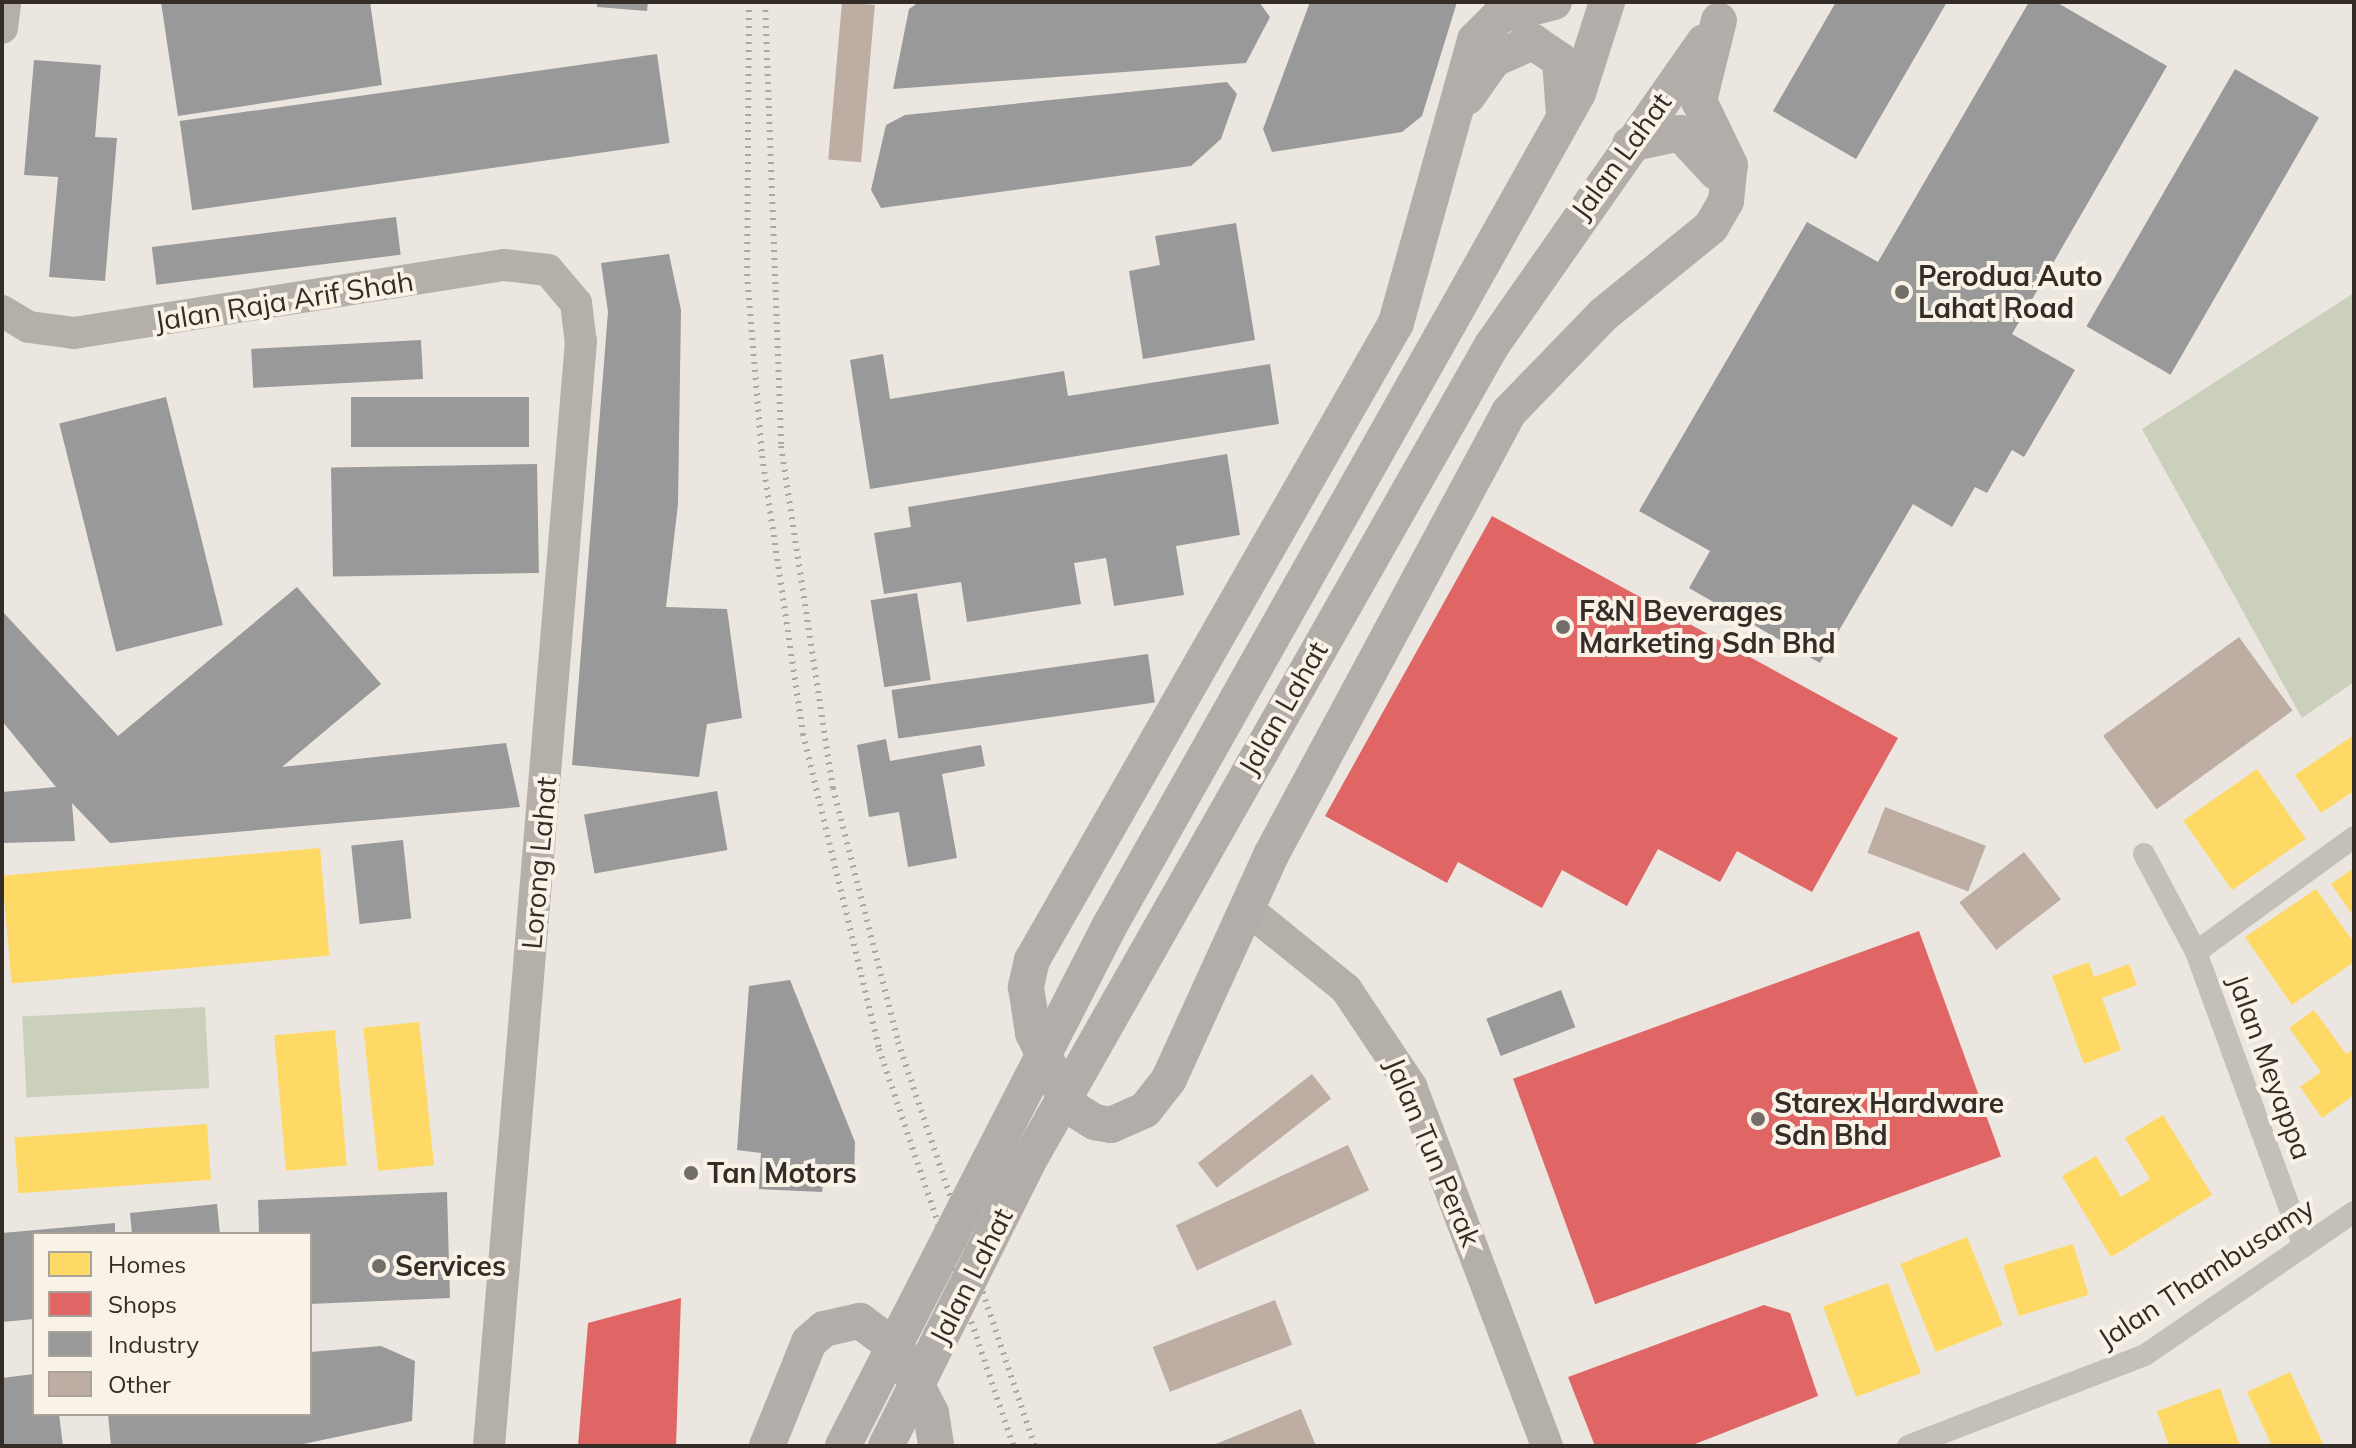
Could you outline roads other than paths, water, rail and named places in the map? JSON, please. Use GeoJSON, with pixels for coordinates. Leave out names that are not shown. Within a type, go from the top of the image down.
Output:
{"type":"FeatureCollection","features":[{"type":"Feature","properties":{"kind":"main road"},"geometry":{"type":"LineString","coordinates":[[1554,2],[1499,16],[1482,29],[1396,323],[1360,396],[1032,960],[1030,1019],[1069,1106],[1111,1125],[1157,1097],[1246,908],[1509,412],[1604,314],[1711,227],[1726,201],[1730,165],[1699,101],[1726,11]]}},
{"type":"Feature","properties":{"kind":"main road","name":"Jalan Lahat"},"geometry":{"type":"LineString","coordinates":[[843,1446],[1102,939],[1563,122],[1596,49],[1607,2]]}},
{"type":"Feature","properties":{"kind":"main road","name":"Jalan Lahat"},"geometry":{"type":"LineString","coordinates":[[886,1446],[1028,1162],[1492,345],[1726,11]]}},
{"type":"Feature","properties":{"kind":"main road"},"geometry":{"type":"LineString","coordinates":[[1456,114],[1494,59],[1533,42],[1560,60],[1563,122]]}},
{"type":"Feature","properties":{"kind":"main road"},"geometry":{"type":"LineString","coordinates":[[1630,144],[1670,131],[1690,139],[1711,162],[1726,201]]}},
{"type":"Feature","properties":{"kind":"main road"},"geometry":{"type":"LineString","coordinates":[[767,1446],[809,1342],[833,1326],[860,1321],[898,1349],[931,1413],[936,1446]]}},
{"type":"Feature","properties":{"kind":"street"},"geometry":{"type":"LineString","coordinates":[[2,28],[5,2]]}},
{"type":"Feature","properties":{"kind":"street","name":"Jalan Raja Arif Shah"},"geometry":{"type":"LineString","coordinates":[[2,311],[29,327],[74,333],[504,265],[548,270],[566,283]]}},
{"type":"Feature","properties":{"kind":"street","name":"Lorong Lahat"},"geometry":{"type":"LineString","coordinates":[[489,1446],[581,341],[566,283]]}},
{"type":"Feature","properties":{"kind":"street","name":"Jalan Meyappa"},"geometry":{"type":"LineString","coordinates":[[2196,952],[2354,837]]}},
{"type":"Feature","properties":{"kind":"street","name":"Jalan Meyappa"},"geometry":{"type":"LineString","coordinates":[[2144,854],[2196,952],[2304,1247]]}},
{"type":"Feature","properties":{"kind":"street","name":"Jalan Tun Perak"},"geometry":{"type":"LineString","coordinates":[[1246,908],[1346,989],[1411,1086],[1547,1446]]}},
{"type":"Feature","properties":{"kind":"street","name":"Jalan Thambusamy"},"geometry":{"type":"LineString","coordinates":[[1908,1446],[2145,1355],[2354,1212]]}},
{"type":"Feature","properties":{"kind":"railway"},"geometry":{"type":"LineString","coordinates":[[749,2],[747,274],[762,456],[803,734],[879,1049],[1013,1446]]}},
{"type":"Feature","properties":{"kind":"railway"},"geometry":{"type":"LineString","coordinates":[[765,2],[781,446],[833,788],[898,1042],[1035,1446]]}},
{"type":"Feature","properties":{"kind":"place","name":"Perodua Auto Lahat Road"},"geometry":{"type":"Point","coordinates":[1902,292]}},
{"type":"Feature","properties":{"kind":"place","name":"F&N Beverages Marketing Sdn Bhd"},"geometry":{"type":"Point","coordinates":[1563,627]}},
{"type":"Feature","properties":{"kind":"place","name":"Starex Hardware Sdn Bhd"},"geometry":{"type":"Point","coordinates":[1758,1119]}},
{"type":"Feature","properties":{"kind":"place","name":"Tan Motors"},"geometry":{"type":"Point","coordinates":[691,1173]}},
{"type":"Feature","properties":{"kind":"place","name":"Services"},"geometry":{"type":"Point","coordinates":[379,1266]}}]}
